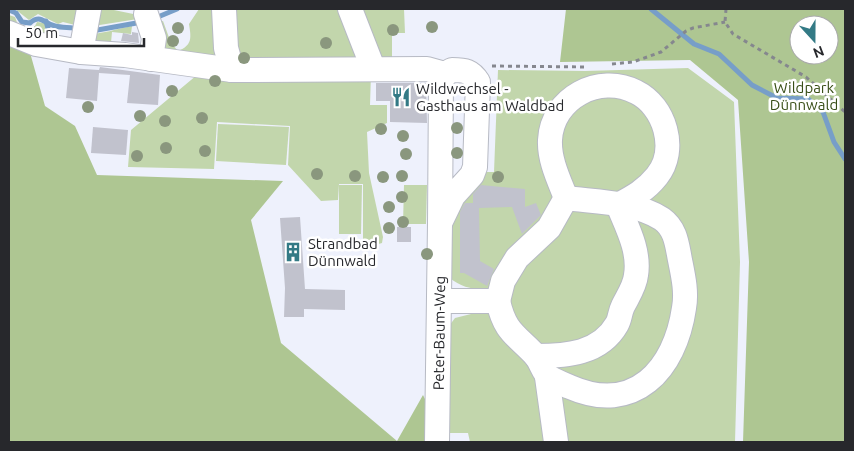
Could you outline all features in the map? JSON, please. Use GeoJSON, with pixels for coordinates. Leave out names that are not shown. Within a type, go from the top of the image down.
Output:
{"type":"FeatureCollection","features":[{"type":"Feature","properties":{"kind":"street"},"geometry":{"type":"LineString","coordinates":[[224,9],[226,48],[232,70]]}},
{"type":"Feature","properties":{"kind":"street"},"geometry":{"type":"LineString","coordinates":[[350,9],[373,68]]}},
{"type":"Feature","properties":{"kind":"street"},"geometry":{"type":"LineString","coordinates":[[147,19],[154,38],[151,59]]}},
{"type":"Feature","properties":{"kind":"street"},"geometry":{"type":"LineString","coordinates":[[9,33],[36,44],[85,30],[151,59],[232,70],[373,68],[427,69],[445,74],[452,70],[464,70],[473,74]]}},
{"type":"Feature","properties":{"kind":"street","name":"Peter-Baum-Weg"},"geometry":{"type":"LineString","coordinates":[[437,442],[441,81],[445,74]]}},
{"type":"Feature","properties":{"kind":"street","name":"Peter-Baum-Weg"},"geometry":{"type":"LineString","coordinates":[[440,223],[453,196],[472,175],[475,168],[478,82],[473,74]]}},
{"type":"Feature","properties":{"kind":"street"},"geometry":{"type":"LineString","coordinates":[[566,198],[554,169],[550,141],[555,118],[568,99],[589,88],[613,86],[636,92],[656,107],[666,128],[667,151],[658,174],[641,192],[618,205]]}},
{"type":"Feature","properties":{"kind":"street"},"geometry":{"type":"LineString","coordinates":[[548,377],[584,393],[600,396],[617,395],[634,390],[662,370],[680,332],[685,306],[684,282],[675,236],[671,227],[649,213],[618,205],[566,198]]}},
{"type":"Feature","properties":{"kind":"street"},"geometry":{"type":"LineString","coordinates":[[556,442],[548,377],[536,356],[512,335],[502,318],[498,301],[503,281],[517,258],[549,228],[566,198]]}},
{"type":"Feature","properties":{"kind":"street"},"geometry":{"type":"LineString","coordinates":[[536,356],[562,356],[585,352],[603,341],[617,324],[636,275],[636,257],[630,234],[618,205]]}},
{"type":"Feature","properties":{"kind":"street"},"geometry":{"type":"LineString","coordinates":[[438,300],[498,301]]}},
{"type":"Feature","properties":{"kind":"path"},"geometry":{"type":"LineString","coordinates":[[726,9],[725,22],[733,34],[806,76],[845,112]]}},
{"type":"Feature","properties":{"kind":"path"},"geometry":{"type":"LineString","coordinates":[[604,65],[633,62],[661,52],[686,31],[725,22]]}},
{"type":"Feature","properties":{"kind":"path"},"geometry":{"type":"LineString","coordinates":[[473,74],[479,66],[595,66]]}},
{"type":"Feature","properties":{"kind":"green space"},"geometry":{"type":"Polygon","coordinates":[[[15,9],[84,9],[83,27],[63,22],[58,24],[38,14],[29,20],[15,9]]]}},
{"type":"Feature","properties":{"kind":"green space"},"geometry":{"type":"Polygon","coordinates":[[[93,9],[109,9],[143,16],[144,18],[87,27],[93,9]]]}},
{"type":"Feature","properties":{"kind":"green space"},"geometry":{"type":"Polygon","coordinates":[[[199,9],[221,9],[226,63],[162,57],[151,24],[163,21],[171,43],[178,51],[189,43],[189,24],[199,9]]]}},
{"type":"Feature","properties":{"kind":"green space"},"geometry":{"type":"Polygon","coordinates":[[[228,9],[346,9],[366,60],[234,60],[228,9]]]}},
{"type":"Feature","properties":{"kind":"green space"},"geometry":{"type":"Polygon","coordinates":[[[353,9],[404,9],[405,33],[392,33],[392,61],[379,64],[353,9]]]}},
{"type":"Feature","properties":{"kind":"green space","name":"Wildpark Dünnwald"},"geometry":{"type":"Polygon","coordinates":[[[566,9],[845,9],[845,442],[743,442],[749,262],[738,100],[690,60],[560,62],[566,9]]]}},
{"type":"Feature","properties":{"kind":"green space"},"geometry":{"type":"Polygon","coordinates":[[[9,15],[15,17],[18,25],[27,28],[35,26],[37,22],[45,23],[46,29],[51,36],[71,43],[76,39],[77,33],[82,33],[81,42],[84,42],[86,34],[132,26],[131,34],[112,32],[111,43],[126,46],[125,52],[110,51],[80,48],[37,39],[9,29],[9,15]]]}},
{"type":"Feature","properties":{"kind":"green space"},"geometry":{"type":"Polygon","coordinates":[[[9,40],[29,49],[45,106],[75,126],[97,175],[283,181],[251,220],[281,343],[397,441],[423,395],[446,442],[9,442],[9,40]]]}},
{"type":"Feature","properties":{"kind":"green space"},"geometry":{"type":"Polygon","coordinates":[[[688,68],[734,102],[740,262],[735,442],[470,442],[468,433],[446,433],[449,326],[455,318],[487,310],[483,290],[465,287],[450,278],[453,214],[481,172],[494,172],[498,70],[585,71],[688,68]]]}},
{"type":"Feature","properties":{"kind":"green space"},"geometry":{"type":"Polygon","coordinates":[[[203,70],[371,73],[370,105],[387,105],[387,123],[367,132],[369,173],[383,237],[382,243],[375,245],[363,241],[363,184],[339,184],[338,200],[321,201],[288,165],[290,126],[217,122],[214,169],[128,167],[131,130],[203,70]]]}},
{"type":"Feature","properties":{"kind":"green space"},"geometry":{"type":"Polygon","coordinates":[[[218,124],[289,127],[286,165],[216,161],[218,124]]]}},
{"type":"Feature","properties":{"kind":"green space"},"geometry":{"type":"Polygon","coordinates":[[[339,185],[362,185],[361,234],[339,234],[339,185]]]}},
{"type":"Feature","properties":{"kind":"green space"},"geometry":{"type":"Polygon","coordinates":[[[404,185],[427,185],[426,224],[403,224],[404,185]]]}},
{"type":"Feature","properties":{"kind":"building"},"geometry":{"type":"Polygon","coordinates":[[[132,32],[138,33],[139,43],[121,41],[123,33],[132,35],[132,32]]]}},
{"type":"Feature","properties":{"kind":"building"},"geometry":{"type":"Polygon","coordinates":[[[100,67],[160,75],[158,105],[127,103],[130,75],[99,73],[97,101],[66,98],[69,68],[99,70],[100,67]]]}},
{"type":"Feature","properties":{"kind":"building","name":"Wildwechsel - Gasthaus am Waldbad"},"geometry":{"type":"Polygon","coordinates":[[[376,83],[426,83],[427,123],[390,122],[390,101],[376,101],[376,83]]]}},
{"type":"Feature","properties":{"kind":"building"},"geometry":{"type":"Polygon","coordinates":[[[93,127],[128,130],[126,155],[91,153],[93,127]]]}},
{"type":"Feature","properties":{"kind":"building"},"geometry":{"type":"Polygon","coordinates":[[[481,185],[525,189],[525,207],[536,203],[541,215],[522,234],[512,207],[479,208],[480,261],[494,269],[487,286],[464,273],[460,273],[460,212],[465,203],[473,203],[473,194],[481,185]]]}},
{"type":"Feature","properties":{"kind":"building","name":"Strandbad Dünnwald"},"geometry":{"type":"Polygon","coordinates":[[[300,217],[305,289],[345,290],[345,310],[304,309],[304,317],[284,317],[285,288],[280,218],[300,217]]]}},
{"type":"Feature","properties":{"kind":"building"},"geometry":{"type":"Polygon","coordinates":[[[397,227],[411,227],[411,242],[397,242],[397,227]]]}},
{"type":"Feature","properties":{"kind":"waterway"},"geometry":{"type":"LineString","coordinates":[[153,19],[177,9]]}},
{"type":"Feature","properties":{"kind":"waterway"},"geometry":{"type":"LineString","coordinates":[[651,9],[694,44],[719,54],[752,85],[777,98],[808,99],[823,112],[834,142],[845,159]]}},
{"type":"Feature","properties":{"kind":"waterway"},"geometry":{"type":"LineString","coordinates":[[9,10],[16,13],[22,22],[30,23],[40,19],[51,25],[79,29]]}},
{"type":"Feature","properties":{"kind":"waterway"},"geometry":{"type":"LineString","coordinates":[[46,21],[49,32],[58,38]]}},
{"type":"Feature","properties":{"kind":"waterway"},"geometry":{"type":"LineString","coordinates":[[92,31],[142,22]]}},
{"type":"Feature","properties":{"kind":"place","name":"Wildwechsel - Gasthaus am Waldbad"},"geometry":{"type":"Point","coordinates":[401,97]}},
{"type":"Feature","properties":{"kind":"place","name":"Strandbad Dünnwald"},"geometry":{"type":"Point","coordinates":[293,252]}}]}
